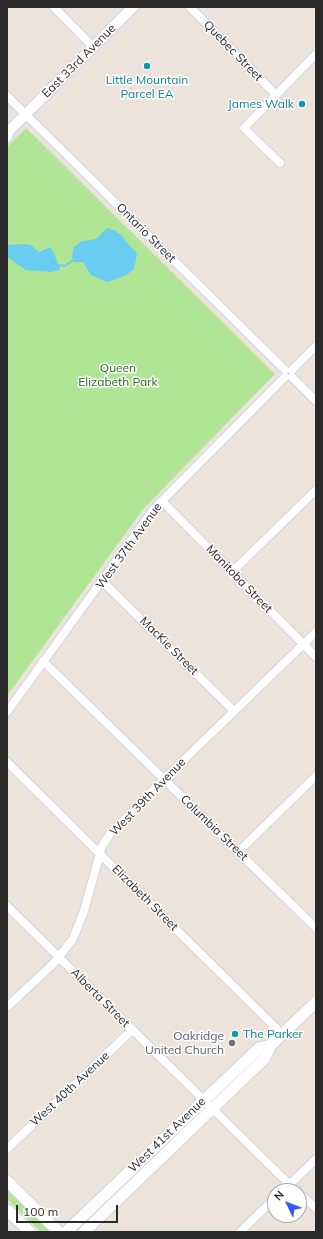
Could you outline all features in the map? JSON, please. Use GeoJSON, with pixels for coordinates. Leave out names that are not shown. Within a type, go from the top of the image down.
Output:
{"type":"FeatureCollection","features":[{"type":"Feature","properties":{"kind":"main road","name":"West 41st Avenue"},"geometry":{"type":"LineString","coordinates":[[84,1232],[265,1058],[271,1045],[316,1002]]}},
{"type":"Feature","properties":{"kind":"main road","name":"West 41st Avenue"},"geometry":{"type":"LineString","coordinates":[[66,1232],[259,1048],[271,1045]]}},
{"type":"Feature","properties":{"kind":"main road"},"geometry":{"type":"LineString","coordinates":[[7,1180],[59,1232]]}},
{"type":"Feature","properties":{"kind":"main road"},"geometry":{"type":"LineString","coordinates":[[7,1210],[30,1232]]}},
{"type":"Feature","properties":{"kind":"street"},"geometry":{"type":"LineString","coordinates":[[54,7],[93,47]]}},
{"type":"Feature","properties":{"kind":"street","name":"East 33rd Avenue"},"geometry":{"type":"LineString","coordinates":[[8,133],[133,7]]}},
{"type":"Feature","properties":{"kind":"street","name":"Quebec Street"},"geometry":{"type":"LineString","coordinates":[[190,7],[276,95]]}},
{"type":"Feature","properties":{"kind":"street"},"geometry":{"type":"LineString","coordinates":[[280,164],[244,128],[316,54]]}},
{"type":"Feature","properties":{"kind":"street","name":"Ontario Street"},"geometry":{"type":"LineString","coordinates":[[7,96],[316,401]]}},
{"type":"Feature","properties":{"kind":"street","name":"West 37th Avenue"},"geometry":{"type":"LineString","coordinates":[[7,712],[43,661],[103,582],[132,539],[162,501],[316,346]]}},
{"type":"Feature","properties":{"kind":"street"},"geometry":{"type":"LineString","coordinates":[[232,572],[316,490]]}},
{"type":"Feature","properties":{"kind":"street","name":"Manitoba Street"},"geometry":{"type":"LineString","coordinates":[[162,501],[316,657]]}},
{"type":"Feature","properties":{"kind":"street","name":"MacKie Street"},"geometry":{"type":"LineString","coordinates":[[103,582],[234,711]]}},
{"type":"Feature","properties":{"kind":"street","name":"West 39th Avenue"},"geometry":{"type":"LineString","coordinates":[[7,1007],[59,958],[73,939],[84,911],[102,846],[119,823],[316,632]]}},
{"type":"Feature","properties":{"kind":"street","name":"Columbia Street"},"geometry":{"type":"LineString","coordinates":[[43,661],[238,852],[314,924]]}},
{"type":"Feature","properties":{"kind":"street","name":"Elizabeth Street"},"geometry":{"type":"LineString","coordinates":[[7,762],[282,1034]]}},
{"type":"Feature","properties":{"kind":"street"},"geometry":{"type":"LineString","coordinates":[[238,852],[316,776]]}},
{"type":"Feature","properties":{"kind":"street","name":"Alberta Street"},"geometry":{"type":"LineString","coordinates":[[7,906],[289,1183]]}},
{"type":"Feature","properties":{"kind":"street","name":"West 40th Avenue"},"geometry":{"type":"LineString","coordinates":[[7,1149],[132,1030]]}},
{"type":"Feature","properties":{"kind":"street"},"geometry":{"type":"LineString","coordinates":[[291,1183],[316,1159]]}},
{"type":"Feature","properties":{"kind":"street"},"geometry":{"type":"LineString","coordinates":[[307,1200],[316,1208]]}},
{"type":"Feature","properties":{"kind":"street"},"geometry":{"type":"LineString","coordinates":[[240,1232],[267,1206]]}},
{"type":"Feature","properties":{"kind":"green space","name":"Queen Elizabeth Park"},"geometry":{"type":"Polygon","coordinates":[[[26,128],[275,374],[144,508],[7,696],[7,147],[26,128]]]}},
{"type":"Feature","properties":{"kind":"green space"},"geometry":{"type":"Polygon","coordinates":[[[7,1187],[46,1226],[49,1232],[41,1232],[7,1199],[7,1187]]]}},
{"type":"Feature","properties":{"kind":"water"},"geometry":{"type":"Polygon","coordinates":[[[107,228],[114,230],[121,235],[137,254],[134,269],[125,276],[107,282],[91,275],[83,262],[74,262],[72,256],[74,247],[82,241],[96,239],[107,228]]]}},
{"type":"Feature","properties":{"kind":"water"},"geometry":{"type":"Polygon","coordinates":[[[7,245],[31,245],[39,252],[50,247],[55,254],[57,263],[61,265],[59,270],[51,272],[26,270],[7,257],[7,245]]]}},
{"type":"Feature","properties":{"kind":"waterway"},"geometry":{"type":"LineString","coordinates":[[61,265],[65,266],[73,260]]}},
{"type":"Feature","properties":{"kind":"place","name":"Little Mountain Parcel EA"},"geometry":{"type":"Point","coordinates":[147,66]}},
{"type":"Feature","properties":{"kind":"place","name":"James Walk"},"geometry":{"type":"Point","coordinates":[302,104]}},
{"type":"Feature","properties":{"kind":"place","name":"The Parker"},"geometry":{"type":"Point","coordinates":[235,1034]}},
{"type":"Feature","properties":{"kind":"place","name":"Oakridge United Church"},"geometry":{"type":"Point","coordinates":[232,1043]}}]}
